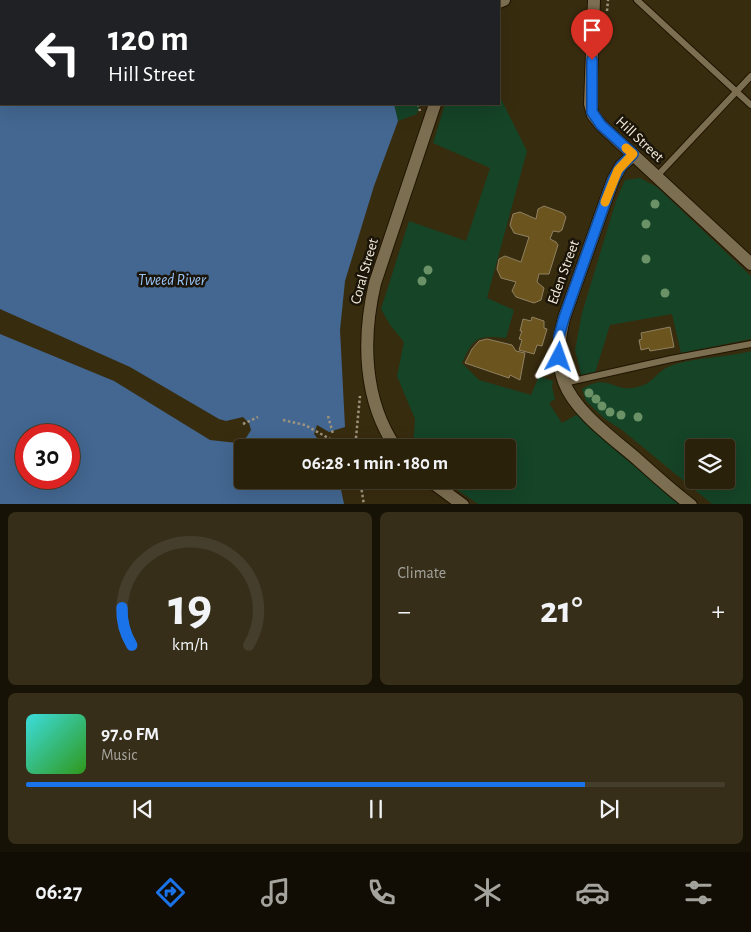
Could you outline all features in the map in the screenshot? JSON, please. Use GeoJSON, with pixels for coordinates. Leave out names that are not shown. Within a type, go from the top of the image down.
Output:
{"type":"FeatureCollection","features":[{"type":"Feature","properties":{"kind":"street","name":"Hill Street"},"geometry":{"type":"LineString","coordinates":[[594,0],[590,92],[592,112],[601,125],[751,264]]}},
{"type":"Feature","properties":{"kind":"street","name":"Coral Street"},"geometry":{"type":"LineString","coordinates":[[391,439],[384,428],[373,398],[369,380],[369,308],[375,283],[435,105]]}},
{"type":"Feature","properties":{"kind":"street","name":"Eden Street"},"geometry":{"type":"LineString","coordinates":[[633,154],[621,166],[613,180],[564,318],[559,336],[559,357],[564,383],[577,403],[594,422],[691,504]]}},
{"type":"Feature","properties":{"kind":"street"},"geometry":{"type":"LineString","coordinates":[[442,489],[463,504]]}},
{"type":"Feature","properties":{"kind":"lane"},"geometry":{"type":"LineString","coordinates":[[637,0],[751,105]]}},
{"type":"Feature","properties":{"kind":"lane"},"geometry":{"type":"LineString","coordinates":[[657,176],[751,76]]}},
{"type":"Feature","properties":{"kind":"lane"},"geometry":{"type":"LineString","coordinates":[[564,383],[671,358],[751,344]]}},
{"type":"Feature","properties":{"kind":"path"},"geometry":{"type":"LineString","coordinates":[[607,18],[608,0]]}},
{"type":"Feature","properties":{"kind":"path"},"geometry":{"type":"LineString","coordinates":[[630,137],[644,144],[667,166]]}},
{"type":"Feature","properties":{"kind":"path"},"geometry":{"type":"LineString","coordinates":[[328,416],[333,434]]}},
{"type":"Feature","properties":{"kind":"path"},"geometry":{"type":"LineString","coordinates":[[243,424],[258,417]]}},
{"type":"Feature","properties":{"kind":"path"},"geometry":{"type":"LineString","coordinates":[[283,420],[305,425],[330,439]]}},
{"type":"Feature","properties":{"kind":"path"},"geometry":{"type":"LineString","coordinates":[[362,489],[364,504]]}},
{"type":"Feature","properties":{"kind":"green space"},"geometry":{"type":"Polygon","coordinates":[[[500,97],[527,151],[487,298],[514,310],[506,338],[489,337],[478,340],[470,348],[462,363],[479,380],[531,395],[539,376],[553,381],[552,387],[555,399],[549,403],[562,423],[578,414],[666,488],[680,504],[478,504],[456,489],[516,489],[516,439],[414,439],[415,419],[397,376],[404,342],[390,325],[381,309],[409,221],[466,241],[490,168],[433,143],[445,105],[500,105],[500,97]]]}},
{"type":"Feature","properties":{"kind":"green space"},"geometry":{"type":"Polygon","coordinates":[[[394,105],[420,105],[417,114],[398,121],[394,105]]]}},
{"type":"Feature","properties":{"kind":"green space"},"geometry":{"type":"Polygon","coordinates":[[[640,178],[657,187],[751,276],[751,339],[681,353],[672,314],[610,325],[595,373],[581,375],[575,350],[582,313],[616,201],[625,180],[640,178]]]}},
{"type":"Feature","properties":{"kind":"green space"},"geometry":{"type":"Polygon","coordinates":[[[751,351],[751,504],[712,504],[694,489],[735,489],[735,439],[685,439],[685,482],[622,430],[605,419],[586,401],[582,389],[591,384],[604,382],[626,388],[640,387],[668,367],[697,359],[751,351]]]}},
{"type":"Feature","properties":{"kind":"water","name":"Tweed River"},"geometry":{"type":"Polygon","coordinates":[[[0,105],[394,105],[398,121],[374,186],[345,281],[340,330],[345,427],[329,432],[317,425],[314,434],[318,439],[234,439],[234,489],[341,489],[344,504],[0,504],[0,105]]]}},
{"type":"Feature","properties":{"kind":"pier"},"geometry":{"type":"Polygon","coordinates":[[[0,309],[130,367],[219,419],[226,421],[243,417],[249,423],[251,430],[246,438],[234,439],[234,443],[210,440],[114,381],[0,334],[0,309]]]}},
{"type":"Feature","properties":{"kind":"building"},"geometry":{"type":"Polygon","coordinates":[[[544,206],[563,213],[566,217],[562,230],[559,232],[553,231],[550,239],[558,245],[549,274],[539,274],[537,282],[544,288],[541,300],[534,303],[516,297],[512,291],[516,282],[501,278],[497,269],[499,259],[505,256],[521,262],[529,237],[514,233],[510,225],[513,214],[520,212],[536,219],[538,209],[544,206]]]}},
{"type":"Feature","properties":{"kind":"building"},"geometry":{"type":"Polygon","coordinates":[[[532,317],[544,321],[544,328],[547,329],[542,346],[537,345],[534,354],[519,350],[522,340],[519,339],[523,319],[531,321],[532,317]]]}},
{"type":"Feature","properties":{"kind":"building"},"geometry":{"type":"Polygon","coordinates":[[[670,327],[674,347],[650,351],[649,348],[641,350],[639,340],[642,339],[641,333],[670,327]]]}},
{"type":"Feature","properties":{"kind":"building"},"geometry":{"type":"Polygon","coordinates":[[[487,339],[512,345],[516,351],[525,353],[520,380],[510,375],[509,378],[465,363],[472,349],[479,341],[487,339]]]}},
{"type":"Feature","properties":{"kind":"slow traffic"},"geometry":{"type":"LineString","coordinates":[[605,202],[618,170],[633,154],[626,148]]}},
{"type":"Feature","properties":{"kind":"route"},"geometry":{"type":"LineString","coordinates":[[559,357],[559,336],[564,318],[613,180],[621,166],[633,154],[601,125],[592,112],[590,104],[592,60]]}}]}
